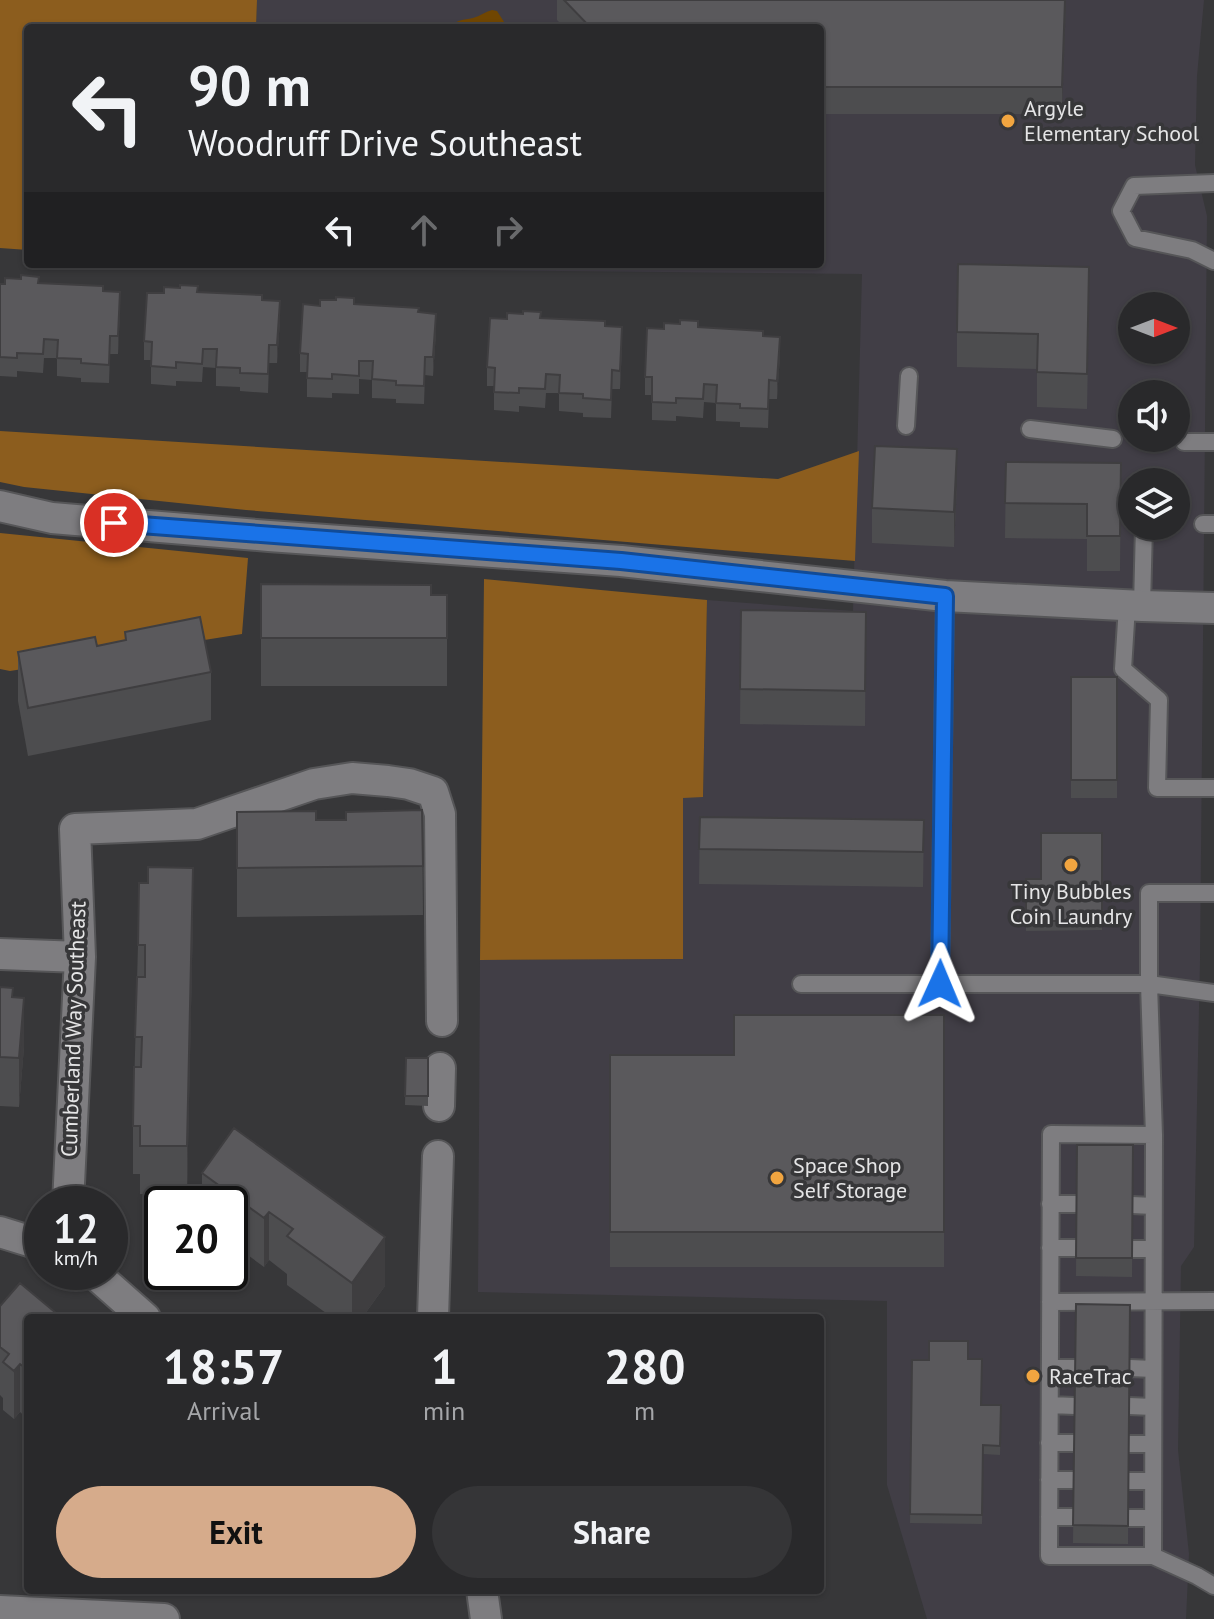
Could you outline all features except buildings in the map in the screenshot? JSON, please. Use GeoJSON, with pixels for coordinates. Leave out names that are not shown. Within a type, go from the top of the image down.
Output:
{"type":"FeatureCollection","features":[{"type":"Feature","properties":{"kind":"street"},"geometry":{"type":"LineString","coordinates":[[0,506],[52,518],[621,561],[945,596],[1214,608]]}},
{"type":"Feature","properties":{"kind":"street","name":"Cumberland Way Southeast"},"geometry":{"type":"LineString","coordinates":[[69,1186],[80,957],[75,829],[197,824],[314,784],[352,778],[409,784],[433,792],[440,814],[442,1021]]}},
{"type":"Feature","properties":{"kind":"street"},"geometry":{"type":"LineString","coordinates":[[0,954],[80,957]]}},
{"type":"Feature","properties":{"kind":"street"},"geometry":{"type":"LineString","coordinates":[[439,1106],[440,1068]]}},
{"type":"Feature","properties":{"kind":"street"},"geometry":{"type":"LineString","coordinates":[[433,1314],[438,1156]]}},
{"type":"Feature","properties":{"kind":"street"},"geometry":{"type":"LineString","coordinates":[[0,1232],[24,1239]]}},
{"type":"Feature","properties":{"kind":"street"},"geometry":{"type":"LineString","coordinates":[[113,1290],[140,1314]]}},
{"type":"Feature","properties":{"kind":"street"},"geometry":{"type":"LineString","coordinates":[[483,1594],[486,1619]]}},
{"type":"Feature","properties":{"kind":"street"},"geometry":{"type":"LineString","coordinates":[[0,1611],[164,1619]]}},
{"type":"Feature","properties":{"kind":"lane"},"geometry":{"type":"LineString","coordinates":[[1214,183],[1134,186],[1121,211],[1135,238],[1192,250],[1214,261]]}},
{"type":"Feature","properties":{"kind":"lane"},"geometry":{"type":"LineString","coordinates":[[906,426],[909,376]]}},
{"type":"Feature","properties":{"kind":"lane"},"geometry":{"type":"LineString","coordinates":[[1030,429],[1113,439]]}},
{"type":"Feature","properties":{"kind":"lane"},"geometry":{"type":"LineString","coordinates":[[1190,442],[1214,442]]}},
{"type":"Feature","properties":{"kind":"lane"},"geometry":{"type":"LineString","coordinates":[[1142,540],[1123,669],[1159,700],[1157,788],[1214,788]]}},
{"type":"Feature","properties":{"kind":"lane"},"geometry":{"type":"LineString","coordinates":[[940,984],[934,831],[945,596]]}},
{"type":"Feature","properties":{"kind":"lane"},"geometry":{"type":"LineString","coordinates":[[1153,1556],[1154,1135],[1149,893],[1214,893]]}},
{"type":"Feature","properties":{"kind":"lane"},"geometry":{"type":"LineString","coordinates":[[801,984],[1149,984],[1214,993]]}},
{"type":"Feature","properties":{"kind":"lane"},"geometry":{"type":"LineString","coordinates":[[1154,1135],[1051,1134],[1049,1556],[1153,1556],[1214,1586]]}},
{"type":"Feature","properties":{"kind":"lane"},"geometry":{"type":"LineString","coordinates":[[1050,1204],[1077,1204]]}},
{"type":"Feature","properties":{"kind":"lane"},"geometry":{"type":"LineString","coordinates":[[1132,1205],[1153,1206]]}},
{"type":"Feature","properties":{"kind":"lane"},"geometry":{"type":"LineString","coordinates":[[1050,1248],[1077,1248]]}},
{"type":"Feature","properties":{"kind":"lane"},"geometry":{"type":"LineString","coordinates":[[1132,1249],[1153,1249]]}},
{"type":"Feature","properties":{"kind":"lane"},"geometry":{"type":"LineString","coordinates":[[1050,1302],[1214,1301]]}},
{"type":"Feature","properties":{"kind":"lane"},"geometry":{"type":"LineString","coordinates":[[1050,1368],[1075,1368]]}},
{"type":"Feature","properties":{"kind":"lane"},"geometry":{"type":"LineString","coordinates":[[1130,1368],[1153,1369]]}},
{"type":"Feature","properties":{"kind":"lane"},"geometry":{"type":"LineString","coordinates":[[1050,1405],[1075,1406]]}},
{"type":"Feature","properties":{"kind":"lane"},"geometry":{"type":"LineString","coordinates":[[1129,1406],[1153,1407]]}},
{"type":"Feature","properties":{"kind":"lane"},"geometry":{"type":"LineString","coordinates":[[1049,1443],[1074,1443]]}},
{"type":"Feature","properties":{"kind":"lane"},"geometry":{"type":"LineString","coordinates":[[1129,1444],[1153,1444]]}},
{"type":"Feature","properties":{"kind":"lane"},"geometry":{"type":"LineString","coordinates":[[1049,1480],[1074,1480]]}},
{"type":"Feature","properties":{"kind":"lane"},"geometry":{"type":"LineString","coordinates":[[1128,1481],[1153,1481]]}},
{"type":"Feature","properties":{"kind":"lane"},"geometry":{"type":"LineString","coordinates":[[1049,1517],[1073,1517]]}},
{"type":"Feature","properties":{"kind":"lane"},"geometry":{"type":"LineString","coordinates":[[1128,1518],[1153,1518]]}},
{"type":"Feature","properties":{"kind":"shaded area"},"geometry":{"type":"Polygon","coordinates":[[[0,0],[257,0],[256,24],[24,24],[24,250],[0,248],[0,0]]]}},
{"type":"Feature","properties":{"kind":"shaded area"},"geometry":{"type":"Polygon","coordinates":[[[257,0],[1204,0],[1197,76],[1195,165],[1207,216],[1200,961],[1194,1247],[1181,1266],[1178,1450],[1189,1554],[1186,1619],[927,1619],[887,1485],[887,1301],[478,1292],[480,960],[683,959],[683,797],[703,797],[707,600],[853,611],[862,274],[253,268],[824,268],[824,24],[256,24],[257,0]]]}},
{"type":"Feature","properties":{"kind":"shaded area"},"geometry":{"type":"Polygon","coordinates":[[[497,11],[505,24],[454,24],[497,11]]]}},
{"type":"Feature","properties":{"kind":"shaded area"},"geometry":{"type":"Polygon","coordinates":[[[0,431],[778,479],[859,451],[855,561],[246,510],[24,487],[0,482],[0,431]]]}},
{"type":"Feature","properties":{"kind":"shaded area"},"geometry":{"type":"Polygon","coordinates":[[[0,533],[248,558],[242,634],[10,671],[0,669],[0,533]]]}},
{"type":"Feature","properties":{"kind":"shaded area"},"geometry":{"type":"Polygon","coordinates":[[[484,579],[707,600],[703,797],[683,798],[683,959],[480,960],[484,579]]]}},
{"type":"Feature","properties":{"kind":"place","name":"Argyle Elementary School"},"geometry":{"type":"Point","coordinates":[1008,121]}},
{"type":"Feature","properties":{"kind":"place","name":"Tiny Bubbles Coin Laundry"},"geometry":{"type":"Point","coordinates":[1071,865]}},
{"type":"Feature","properties":{"kind":"place","name":"Space Shop Self Storage"},"geometry":{"type":"Point","coordinates":[777,1178]}},
{"type":"Feature","properties":{"kind":"place","name":"RaceTrac"},"geometry":{"type":"Point","coordinates":[1033,1376]}},
{"type":"Feature","properties":{"kind":"route"},"geometry":{"type":"LineString","coordinates":[[114,523],[621,561],[945,596],[940,984]]}}]}
